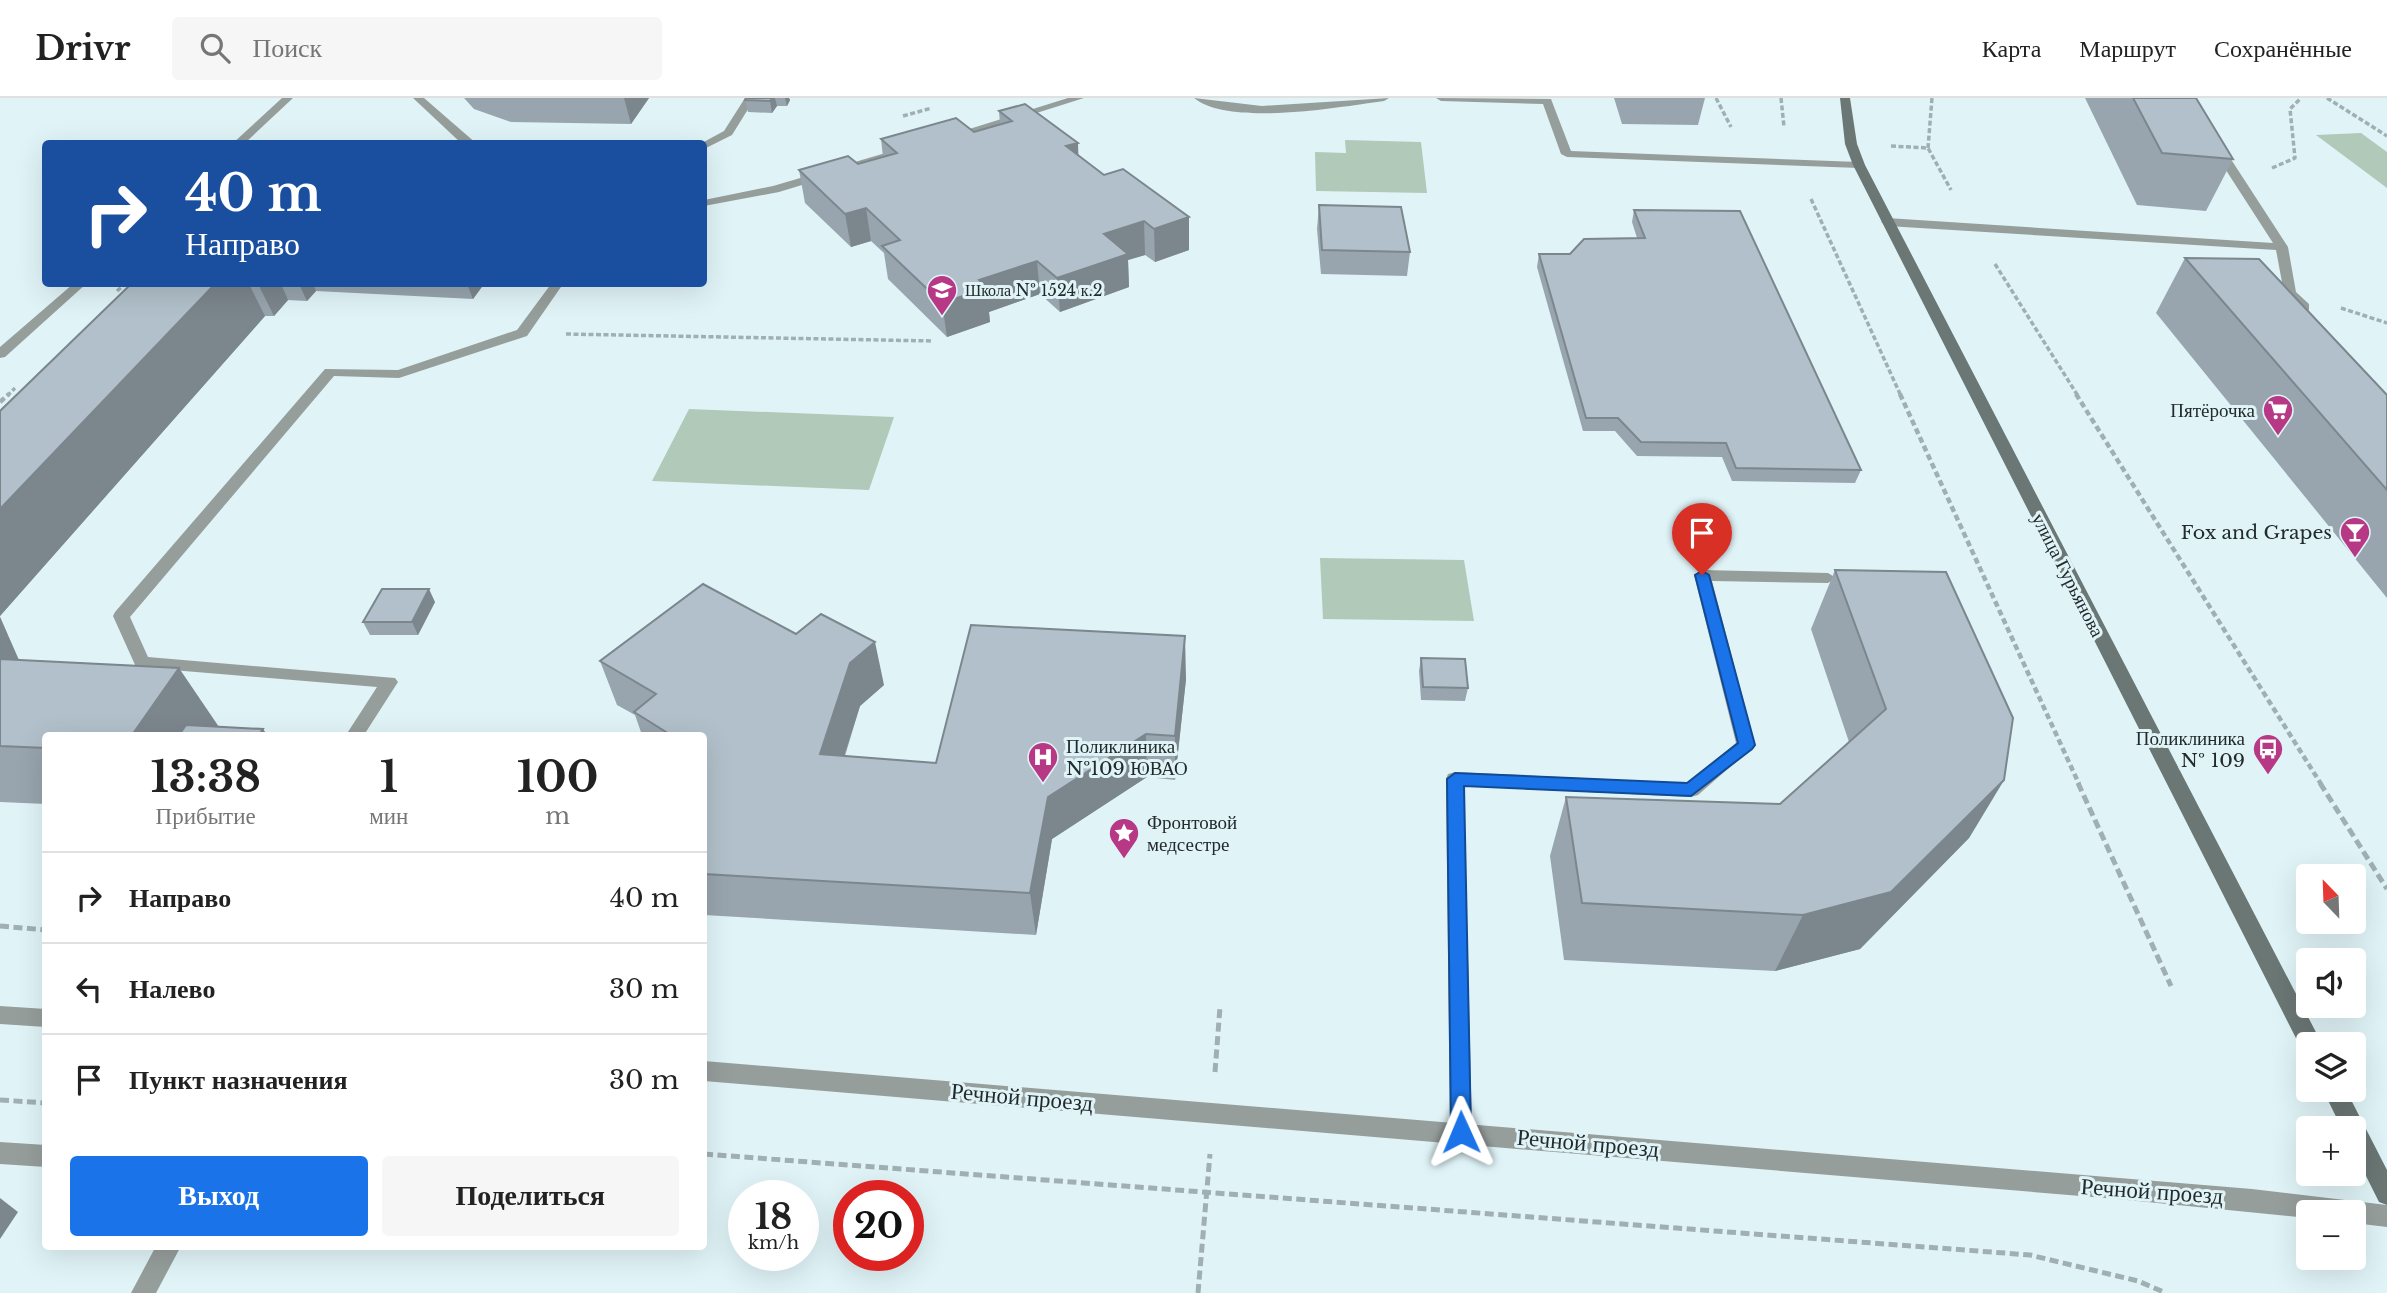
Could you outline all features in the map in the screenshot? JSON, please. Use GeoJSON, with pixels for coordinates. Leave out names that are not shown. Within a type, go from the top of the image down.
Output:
{"type":"FeatureCollection","features":[{"type":"Feature","properties":{"kind":"main road","name":"улица Гурьянова"},"geometry":{"type":"LineString","coordinates":[[1845,98],[1851,144],[1858,165],[2304,1032]]}},
{"type":"Feature","properties":{"kind":"main road"},"geometry":{"type":"LineString","coordinates":[[2340,1102],[2387,1194]]}},
{"type":"Feature","properties":{"kind":"street"},"geometry":{"type":"LineString","coordinates":[[241,140],[288,98]]}},
{"type":"Feature","properties":{"kind":"street"},"geometry":{"type":"LineString","coordinates":[[418,98],[464,140]]}},
{"type":"Feature","properties":{"kind":"street"},"geometry":{"type":"LineString","coordinates":[[707,144],[728,133],[750,98]]}},
{"type":"Feature","properties":{"kind":"street"},"geometry":{"type":"LineString","coordinates":[[943,139],[1079,98]]}},
{"type":"Feature","properties":{"kind":"street"},"geometry":{"type":"LineString","coordinates":[[1199,98],[1209,104],[1252,110],[1384,98]]}},
{"type":"Feature","properties":{"kind":"street"},"geometry":{"type":"LineString","coordinates":[[1441,98],[1547,101],[1567,153],[1858,165]]}},
{"type":"Feature","properties":{"kind":"street"},"geometry":{"type":"LineString","coordinates":[[2212,140],[2282,247],[2290,293],[2316,321]]}},
{"type":"Feature","properties":{"kind":"street"},"geometry":{"type":"LineString","coordinates":[[707,203],[775,189],[917,146]]}},
{"type":"Feature","properties":{"kind":"street"},"geometry":{"type":"LineString","coordinates":[[1887,222],[2282,247]]}},
{"type":"Feature","properties":{"kind":"street"},"geometry":{"type":"LineString","coordinates":[[0,354],[77,287]]}},
{"type":"Feature","properties":{"kind":"street"},"geometry":{"type":"LineString","coordinates":[[357,732],[389,682],[142,663],[121,616],[330,372],[400,374],[522,333],[555,287]]}},
{"type":"Feature","properties":{"kind":"street"},"geometry":{"type":"LineString","coordinates":[[1461,1132],[1455,779],[1691,790],[1746,745],[1702,575],[1828,578]]}},
{"type":"Feature","properties":{"kind":"street"},"geometry":{"type":"LineString","coordinates":[[0,1015],[42,1018]]}},
{"type":"Feature","properties":{"kind":"street","name":"Речной проезд"},"geometry":{"type":"LineString","coordinates":[[707,1072],[1461,1132],[2112,1189],[2241,1197],[2387,1216]]}},
{"type":"Feature","properties":{"kind":"street"},"geometry":{"type":"LineString","coordinates":[[0,1153],[42,1156]]}},
{"type":"Feature","properties":{"kind":"street"},"geometry":{"type":"LineString","coordinates":[[143,1293],[167,1250]]}},
{"type":"Feature","properties":{"kind":"path"},"geometry":{"type":"LineString","coordinates":[[1781,98],[1785,141],[1794,162],[2171,986]]}},
{"type":"Feature","properties":{"kind":"path"},"geometry":{"type":"LineString","coordinates":[[1933,98],[1928,148],[1972,228],[2387,889]]}},
{"type":"Feature","properties":{"kind":"path"},"geometry":{"type":"LineString","coordinates":[[2239,181],[2295,158],[2290,109],[2301,98]]}},
{"type":"Feature","properties":{"kind":"path"},"geometry":{"type":"LineString","coordinates":[[2327,98],[2387,136]]}},
{"type":"Feature","properties":{"kind":"path"},"geometry":{"type":"LineString","coordinates":[[1851,144],[1928,148]]}},
{"type":"Feature","properties":{"kind":"path"},"geometry":{"type":"LineString","coordinates":[[522,333],[933,341]]}},
{"type":"Feature","properties":{"kind":"path"},"geometry":{"type":"LineString","coordinates":[[0,926],[42,930]]}},
{"type":"Feature","properties":{"kind":"path"},"geometry":{"type":"LineString","coordinates":[[0,1100],[42,1103]]}},
{"type":"Feature","properties":{"kind":"path"},"geometry":{"type":"LineString","coordinates":[[707,1154],[2030,1255],[2137,1281],[2166,1293]]}},
{"type":"Feature","properties":{"kind":"green space"},"geometry":{"type":"Polygon","coordinates":[[[2361,133],[2387,152],[2387,188],[2316,135],[2361,133]]]}},
{"type":"Feature","properties":{"kind":"green space"},"geometry":{"type":"Polygon","coordinates":[[[1345,140],[1421,142],[1427,193],[1316,191],[1315,152],[1346,153],[1345,140]]]}},
{"type":"Feature","properties":{"kind":"green space"},"geometry":{"type":"Polygon","coordinates":[[[689,409],[894,417],[869,490],[652,481],[689,409]]]}},
{"type":"Feature","properties":{"kind":"green space"},"geometry":{"type":"Polygon","coordinates":[[[1320,558],[1464,560],[1474,621],[1323,619],[1320,558]]]}},
{"type":"Feature","properties":{"kind":"building"},"geometry":{"type":"Polygon","coordinates":[[[772,98],[770,101],[745,100],[772,98]]]}},
{"type":"Feature","properties":{"kind":"building"},"geometry":{"type":"Polygon","coordinates":[[[2133,98],[2196,98],[2233,159],[2162,153],[2133,98]]]}},
{"type":"Feature","properties":{"kind":"building"},"geometry":{"type":"Polygon","coordinates":[[[1025,104],[1078,143],[1066,146],[1104,175],[1123,169],[1189,217],[1154,229],[1144,221],[1104,234],[1128,254],[1057,278],[1037,261],[979,280],[987,288],[942,303],[882,246],[900,240],[866,208],[845,214],[799,170],[848,156],[858,164],[897,153],[881,139],[956,118],[974,132],[1012,121],[999,111],[1025,104]]]}},
{"type":"Feature","properties":{"kind":"building"},"geometry":{"type":"Polygon","coordinates":[[[1319,205],[1401,207],[1410,252],[1322,250],[1319,205]]]}},
{"type":"Feature","properties":{"kind":"building"},"geometry":{"type":"Polygon","coordinates":[[[1634,210],[1740,211],[1861,470],[1736,468],[1726,443],[1641,442],[1618,418],[1586,418],[1539,254],[1570,254],[1584,239],[1645,238],[1634,210]]]}},
{"type":"Feature","properties":{"kind":"building"},"geometry":{"type":"Polygon","coordinates":[[[2185,258],[2259,259],[2387,395],[2387,490],[2185,258]]]}},
{"type":"Feature","properties":{"kind":"building"},"geometry":{"type":"Polygon","coordinates":[[[128,287],[212,287],[0,509],[0,411],[128,287]]]}},
{"type":"Feature","properties":{"kind":"building"},"geometry":{"type":"Polygon","coordinates":[[[1835,570],[1946,572],[2013,718],[2004,780],[1891,892],[1803,915],[1582,903],[1566,797],[1780,804],[1886,709],[1835,570]]]}},
{"type":"Feature","properties":{"kind":"building","name":"Поликлиника №109 ЮВАО"},"geometry":{"type":"Polygon","coordinates":[[[703,584],[796,634],[821,614],[875,642],[850,663],[820,754],[936,763],[971,625],[1185,636],[1175,736],[1146,734],[1048,797],[1030,893],[707,874],[707,732],[666,732],[634,712],[656,694],[600,661],[703,584]]]}},
{"type":"Feature","properties":{"kind":"building"},"geometry":{"type":"Polygon","coordinates":[[[382,589],[429,589],[412,622],[363,622],[382,589]]]}},
{"type":"Feature","properties":{"kind":"building"},"geometry":{"type":"Polygon","coordinates":[[[1421,658],[1465,659],[1468,688],[1423,687],[1421,658]]]}},
{"type":"Feature","properties":{"kind":"building"},"geometry":{"type":"Polygon","coordinates":[[[0,659],[179,668],[134,732],[42,732],[42,748],[0,746],[0,659]]]}},
{"type":"Feature","properties":{"kind":"building"},"geometry":{"type":"Polygon","coordinates":[[[186,725],[263,729],[261,732],[181,732],[186,725]]]}},
{"type":"Feature","properties":{"kind":"place","name":"Школа № 1524 к.2"},"geometry":{"type":"Point","coordinates":[942,317]}},
{"type":"Feature","properties":{"kind":"place","name":"Пятёрочка"},"geometry":{"type":"Point","coordinates":[2278,437]}},
{"type":"Feature","properties":{"kind":"place","name":"Fox and Grapes"},"geometry":{"type":"Point","coordinates":[2355,559]}},
{"type":"Feature","properties":{"kind":"place","name":"Поликлиника № 109"},"geometry":{"type":"Point","coordinates":[2268,776]}},
{"type":"Feature","properties":{"kind":"place","name":"Поликлиника №109 ЮВАО"},"geometry":{"type":"Point","coordinates":[1043,784]}},
{"type":"Feature","properties":{"kind":"place","name":"Фронтовой медсестре"},"geometry":{"type":"Point","coordinates":[1124,860]}},
{"type":"Feature","properties":{"kind":"route"},"geometry":{"type":"LineString","coordinates":[[1461,1132],[1455,779],[1691,790],[1746,745],[1702,575]]}}]}
